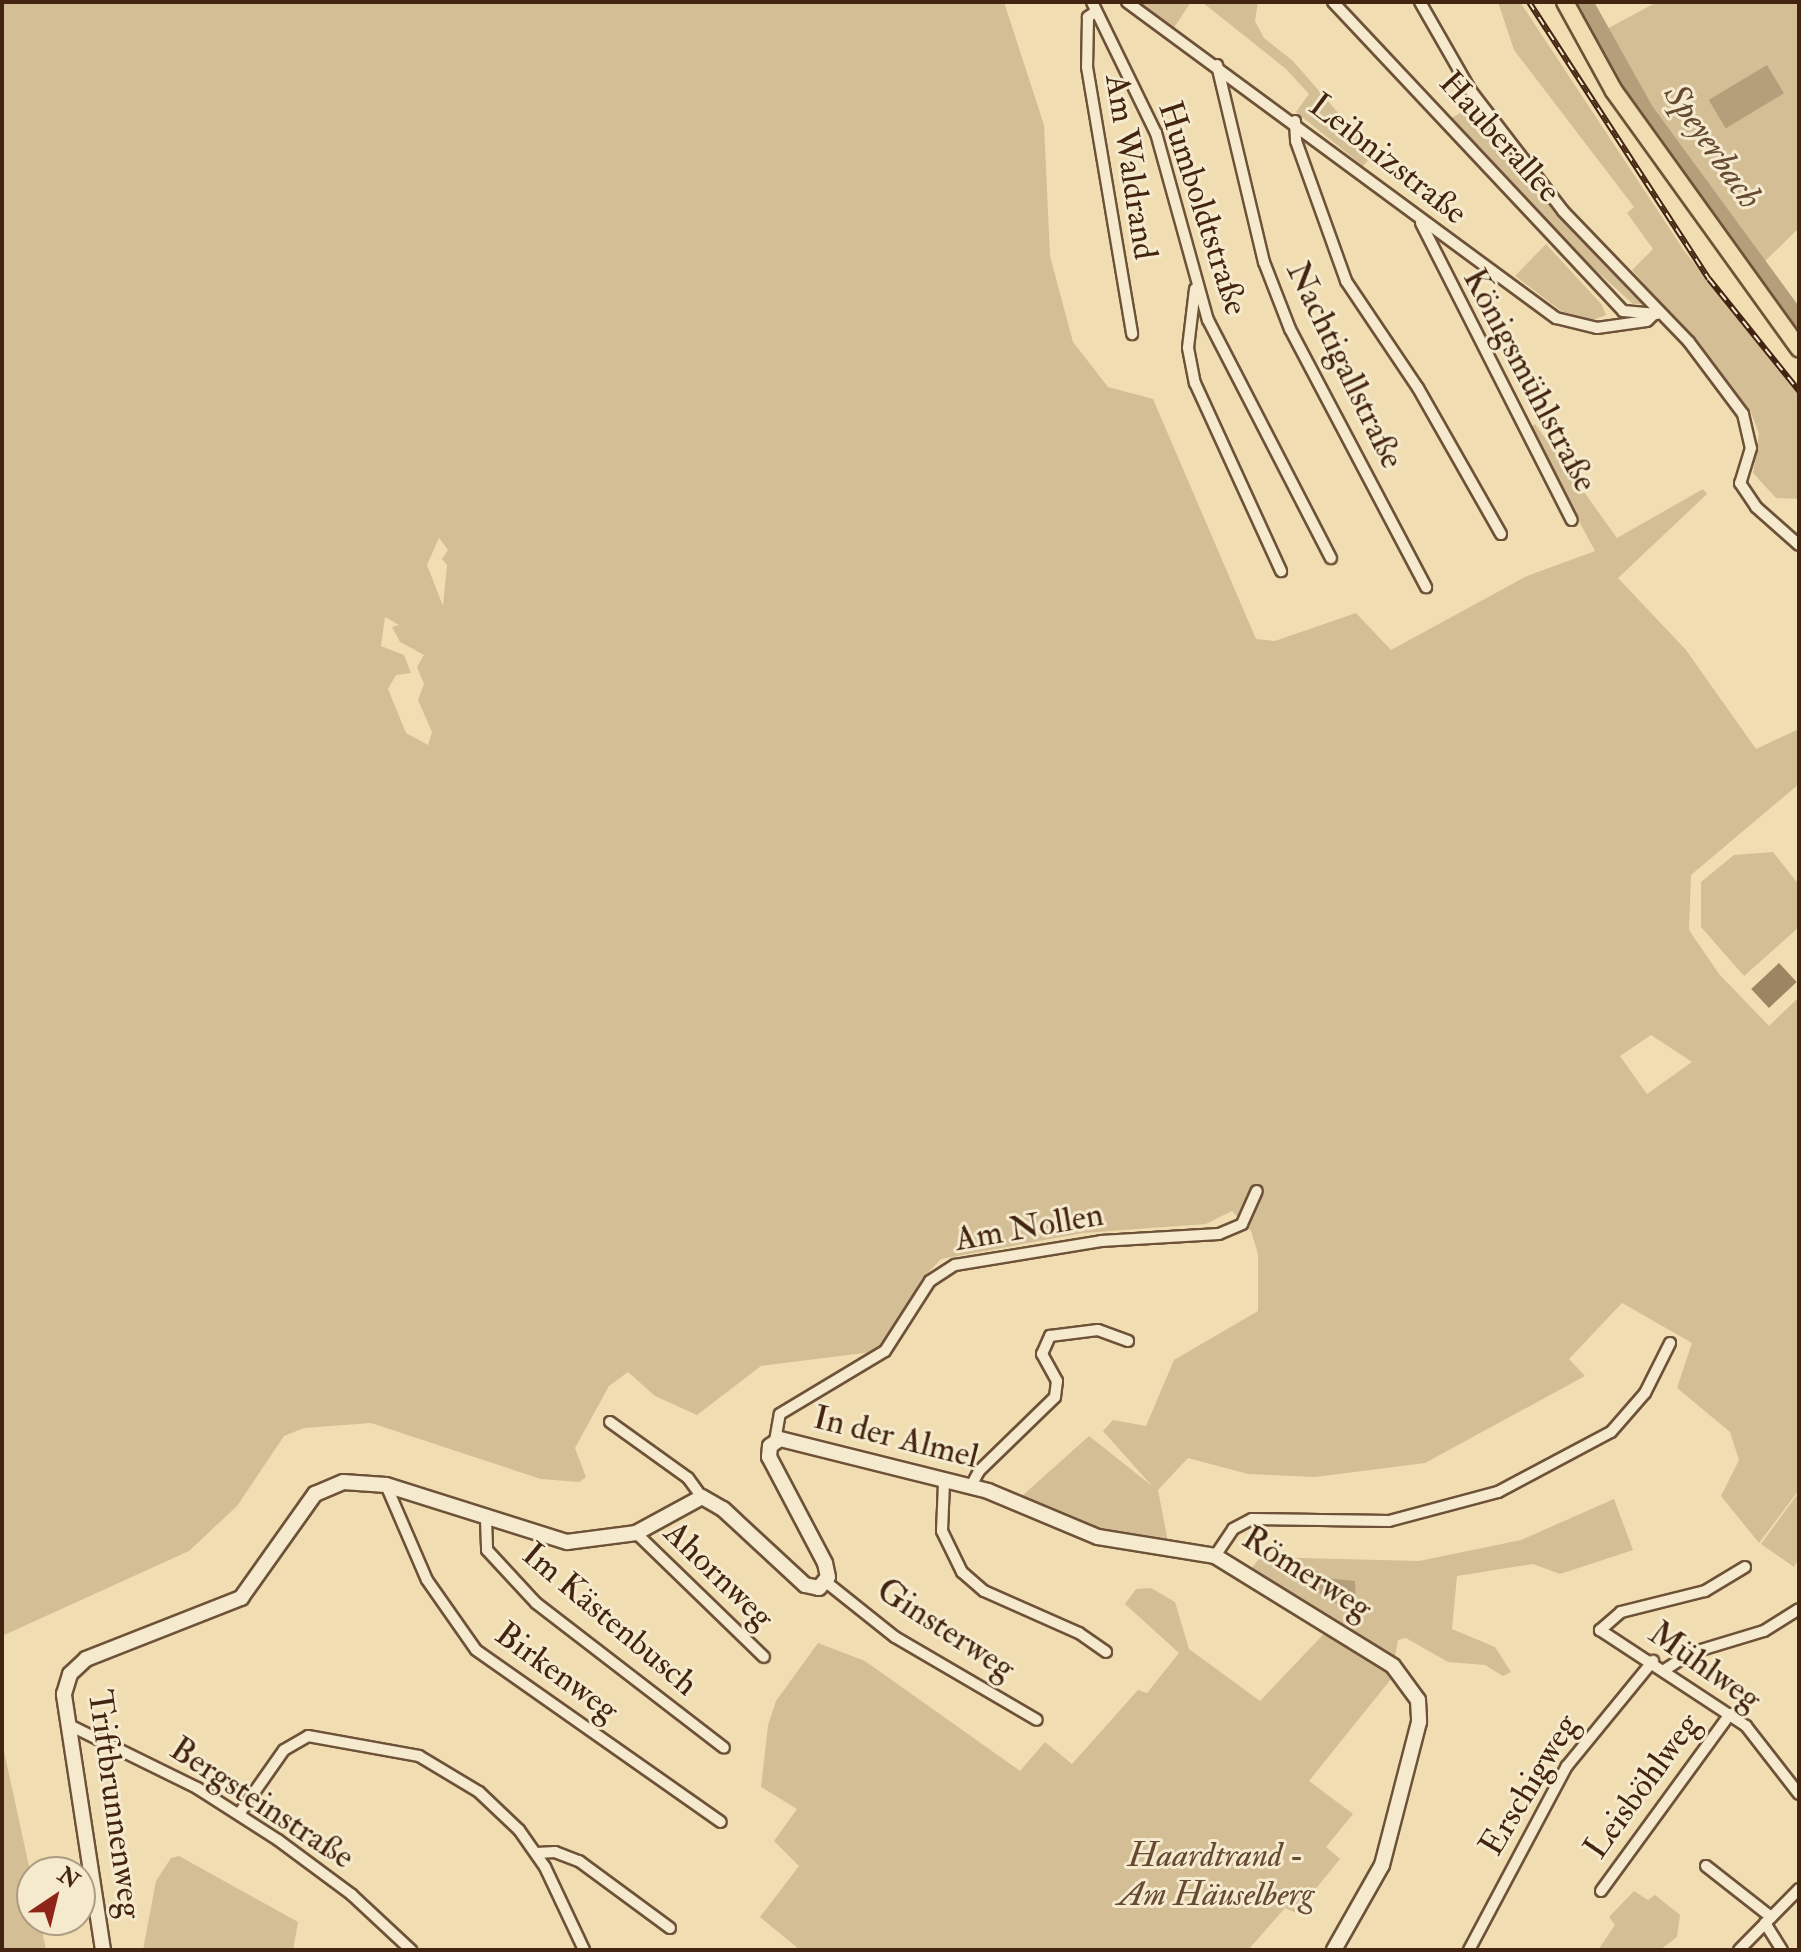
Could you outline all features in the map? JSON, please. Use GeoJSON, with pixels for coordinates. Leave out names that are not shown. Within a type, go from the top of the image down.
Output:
{"type":"FeatureCollection","features":[{"type":"Feature","properties":{"kind":"main road"},"geometry":{"type":"LineString","coordinates":[[1565,2],[1614,91],[1799,348]]}},
{"type":"Feature","properties":{"kind":"street","name":"Leibnizstraße"},"geometry":{"type":"LineString","coordinates":[[1127,2],[1295,121],[1421,223],[1570,325],[1626,324],[1656,314]]}},
{"type":"Feature","properties":{"kind":"street","name":"Hauberallee"},"geometry":{"type":"LineString","coordinates":[[1333,2],[1623,311]]}},
{"type":"Feature","properties":{"kind":"street"},"geometry":{"type":"LineString","coordinates":[[1420,2],[1481,106],[1563,211],[1656,314],[1689,342],[1743,414],[1751,448],[1740,483],[1756,507],[1799,545]]}},
{"type":"Feature","properties":{"kind":"street","name":"Humboldtstraße"},"geometry":{"type":"LineString","coordinates":[[1094,7],[1156,133],[1195,289],[1331,558]]}},
{"type":"Feature","properties":{"kind":"street","name":"Am Waldrand"},"geometry":{"type":"LineString","coordinates":[[1094,7],[1088,17],[1087,67],[1132,334]]}},
{"type":"Feature","properties":{"kind":"street","name":"Nachtigallstraße"},"geometry":{"type":"LineString","coordinates":[[1217,65],[1264,262],[1290,329],[1426,587]]}},
{"type":"Feature","properties":{"kind":"street"},"geometry":{"type":"LineString","coordinates":[[1295,121],[1296,141],[1346,281],[1418,388],[1501,534]]}},
{"type":"Feature","properties":{"kind":"street","name":"Königsmühlstraße"},"geometry":{"type":"LineString","coordinates":[[1421,223],[1572,520]]}},
{"type":"Feature","properties":{"kind":"street"},"geometry":{"type":"LineString","coordinates":[[1195,289],[1188,348],[1195,383],[1281,571]]}},
{"type":"Feature","properties":{"kind":"street"},"geometry":{"type":"LineString","coordinates":[[1626,324],[1623,311],[1656,314]]}},
{"type":"Feature","properties":{"kind":"street","name":"Am Nollen"},"geometry":{"type":"LineString","coordinates":[[775,1441],[780,1414],[885,1351],[930,1281],[955,1265],[1101,1241],[1219,1234],[1242,1224],[1257,1191]]}},
{"type":"Feature","properties":{"kind":"street"},"geometry":{"type":"LineString","coordinates":[[970,1488],[979,1471],[1055,1397],[1057,1381],[1042,1354],[1050,1336],[1098,1330],[1128,1341]]}},
{"type":"Feature","properties":{"kind":"street","name":"Römerweg"},"geometry":{"type":"LineString","coordinates":[[1334,1950],[1382,1865],[1419,1722],[1418,1700],[1379,1653],[1215,1556],[1233,1529],[1252,1519],[1389,1521],[1506,1489],[1611,1432],[1645,1393],[1670,1343]]}},
{"type":"Feature","properties":{"kind":"street"},"geometry":{"type":"LineString","coordinates":[[610,1422],[688,1478],[702,1497],[723,1509],[805,1585],[819,1588],[826,1582]]}},
{"type":"Feature","properties":{"kind":"street","name":"In der Almel"},"geometry":{"type":"LineString","coordinates":[[826,1582],[814,1539],[769,1457],[775,1441],[970,1488],[1098,1537],[1215,1556]]}},
{"type":"Feature","properties":{"kind":"street","name":"Triftbrunnenweg"},"geometry":{"type":"LineString","coordinates":[[103,1950],[65,1686],[86,1659],[241,1598],[322,1489],[355,1481],[386,1485],[567,1542],[636,1533],[702,1497]]}},
{"type":"Feature","properties":{"kind":"street"},"geometry":{"type":"LineString","coordinates":[[944,1483],[942,1531],[962,1572],[984,1591],[1079,1633],[1106,1652]]}},
{"type":"Feature","properties":{"kind":"street","name":"Birkenweg"},"geometry":{"type":"LineString","coordinates":[[386,1485],[427,1580],[476,1650],[721,1822]]}},
{"type":"Feature","properties":{"kind":"street","name":"Im Kästenbusch"},"geometry":{"type":"LineString","coordinates":[[486,1519],[487,1550],[536,1603],[724,1748]]}},
{"type":"Feature","properties":{"kind":"street","name":"Ahornweg"},"geometry":{"type":"LineString","coordinates":[[636,1533],[764,1657]]}},
{"type":"Feature","properties":{"kind":"street","name":"Mühlweg"},"geometry":{"type":"LineString","coordinates":[[1745,1567],[1705,1591],[1630,1608],[1600,1630],[1666,1669],[1730,1714],[1768,1747],[1797,1786]]}},
{"type":"Feature","properties":{"kind":"street","name":"Ginsterweg"},"geometry":{"type":"LineString","coordinates":[[826,1582],[895,1637],[1037,1720]]}},
{"type":"Feature","properties":{"kind":"street"},"geometry":{"type":"LineString","coordinates":[[1666,1669],[1691,1653],[1755,1635],[1799,1609]]}},
{"type":"Feature","properties":{"kind":"street","name":"Erschigweg"},"geometry":{"type":"LineString","coordinates":[[1469,1950],[1567,1766],[1653,1661]]}},
{"type":"Feature","properties":{"kind":"street","name":"Leisböhlweg"},"geometry":{"type":"LineString","coordinates":[[1601,1891],[1730,1714]]}},
{"type":"Feature","properties":{"kind":"street","name":"Bergsteinstraße"},"geometry":{"type":"LineString","coordinates":[[73,1725],[239,1814],[352,1895],[411,1950]]}},
{"type":"Feature","properties":{"kind":"street"},"geometry":{"type":"LineString","coordinates":[[239,1814],[284,1750],[325,1734],[404,1751],[445,1769],[492,1803],[537,1853],[584,1950]]}},
{"type":"Feature","properties":{"kind":"street"},"geometry":{"type":"LineString","coordinates":[[537,1853],[579,1861],[670,1928]]}},
{"type":"Feature","properties":{"kind":"street"},"geometry":{"type":"LineString","coordinates":[[1706,1866],[1768,1920],[1782,1950]]}},
{"type":"Feature","properties":{"kind":"street"},"geometry":{"type":"LineString","coordinates":[[1739,1950],[1799,1889]]}},
{"type":"Feature","properties":{"kind":"green space"},"geometry":{"type":"Polygon","coordinates":[[[2,2],[1004,2],[1044,125],[1050,256],[1073,342],[1108,387],[1153,399],[1256,639],[1275,641],[1356,613],[1391,650],[1527,576],[1595,551],[1529,428],[1535,424],[1617,538],[1703,489],[1707,494],[1618,578],[1686,650],[1756,749],[1799,729],[1799,784],[1691,875],[1689,930],[1719,974],[1769,1026],[1799,997],[1799,1490],[1759,1543],[1721,1496],[1739,1460],[1730,1432],[1677,1388],[1692,1343],[1622,1303],[1569,1359],[1585,1376],[1425,1463],[1315,1477],[1248,1474],[1188,1458],[1158,1490],[1168,1542],[1100,1529],[1022,1496],[1089,1436],[1152,1486],[1103,1431],[1113,1420],[1146,1426],[1174,1360],[1258,1311],[1258,1254],[1251,1231],[1232,1211],[1206,1224],[1083,1233],[941,1259],[921,1280],[895,1334],[872,1352],[761,1366],[697,1415],[655,1396],[628,1372],[609,1386],[575,1448],[586,1477],[579,1482],[541,1479],[371,1423],[304,1428],[284,1436],[237,1506],[189,1551],[2,1636],[2,2]],[[439,538],[427,565],[443,606],[447,565],[442,559],[448,550],[439,538]],[[385,617],[381,646],[404,655],[411,673],[396,675],[388,689],[406,733],[428,745],[432,732],[418,700],[424,684],[417,667],[424,655],[400,642],[392,627],[399,625],[385,617]],[[1651,1035],[1620,1056],[1647,1094],[1692,1062],[1651,1035]]]}},
{"type":"Feature","properties":{"kind":"green space"},"geometry":{"type":"Polygon","coordinates":[[[1135,2],[1142,3],[1191,2],[1173,29],[1135,2]]]}},
{"type":"Feature","properties":{"kind":"green space"},"geometry":{"type":"Polygon","coordinates":[[[1202,2],[1258,2],[1255,21],[1264,38],[1293,61],[1374,154],[1363,166],[1296,112],[1309,94],[1286,69],[1202,2]]]}},
{"type":"Feature","properties":{"kind":"green space"},"geometry":{"type":"Polygon","coordinates":[[[1498,2],[1520,2],[1685,252],[1799,396],[1799,499],[1776,498],[1753,473],[1759,434],[1750,410],[1632,270],[1653,249],[1627,213],[1634,207],[1514,50],[1498,2]]]}},
{"type":"Feature","properties":{"kind":"green space"},"geometry":{"type":"Polygon","coordinates":[[[1657,2],[1799,2],[1799,228],[1762,264],[1643,100],[1603,31],[1657,2]]]}},
{"type":"Feature","properties":{"kind":"green space"},"geometry":{"type":"Polygon","coordinates":[[[1473,105],[1585,244],[1645,303],[1634,305],[1578,254],[1452,118],[1473,105]]]}},
{"type":"Feature","properties":{"kind":"green space"},"geometry":{"type":"Polygon","coordinates":[[[1546,244],[1602,305],[1606,315],[1590,321],[1569,317],[1515,276],[1546,244]]]}},
{"type":"Feature","properties":{"kind":"green space"},"geometry":{"type":"Polygon","coordinates":[[[1773,852],[1799,885],[1799,927],[1744,976],[1701,927],[1701,882],[1734,855],[1773,852]]]}},
{"type":"Feature","properties":{"kind":"green space"},"geometry":{"type":"Polygon","coordinates":[[[1799,1492],[1799,1558],[1794,1567],[1761,1544],[1799,1492]]]}},
{"type":"Feature","properties":{"kind":"green space","name":"Haardtrand - Am Häuselberg"},"geometry":{"type":"Polygon","coordinates":[[[1614,1499],[1633,1550],[1560,1574],[1533,1564],[1457,1576],[1452,1629],[1495,1647],[1511,1672],[1503,1676],[1485,1665],[1448,1662],[1406,1638],[1398,1640],[1391,1679],[1309,1781],[1353,1814],[1326,1847],[1340,1859],[1296,1913],[1285,1908],[1248,1950],[800,1950],[760,1917],[799,1866],[774,1841],[797,1809],[761,1787],[768,1725],[776,1701],[818,1643],[865,1661],[1020,1771],[1045,1742],[1072,1764],[1138,1690],[1147,1693],[1179,1653],[1125,1604],[1136,1589],[1151,1588],[1175,1602],[1189,1649],[1260,1701],[1337,1620],[1252,1568],[1260,1557],[1419,1561],[1521,1540],[1614,1499]]]}},
{"type":"Feature","properties":{"kind":"green space"},"geometry":{"type":"Polygon","coordinates":[[[2,1742],[27,1856],[16,1856],[16,1936],[43,1936],[46,1950],[2,1950],[2,1742]]]}},
{"type":"Feature","properties":{"kind":"green space"},"geometry":{"type":"Polygon","coordinates":[[[179,1856],[298,1922],[293,1950],[143,1950],[156,1881],[171,1858],[179,1856]]]}},
{"type":"Feature","properties":{"kind":"green space"},"geometry":{"type":"Polygon","coordinates":[[[1634,1891],[1648,1900],[1655,1895],[1680,1915],[1677,1937],[1660,1950],[1598,1950],[1615,1925],[1609,1917],[1634,1891]]]}},
{"type":"Feature","properties":{"kind":"shaded area"},"geometry":{"type":"Polygon","coordinates":[[[1767,65],[1784,93],[1726,128],[1709,100],[1767,65]]]}},
{"type":"Feature","properties":{"kind":"shaded area"},"geometry":{"type":"Polygon","coordinates":[[[1313,1568],[1324,1578],[1355,1581],[1356,1603],[1336,1604],[1304,1583],[1313,1568]]]}},
{"type":"Feature","properties":{"kind":"building"},"geometry":{"type":"Polygon","coordinates":[[[1779,963],[1797,982],[1769,1008],[1751,989],[1779,963]]]}},
{"type":"Feature","properties":{"kind":"waterway","name":"Speyerbach"},"geometry":{"type":"LineString","coordinates":[[1585,2],[1646,111],[1799,320]]}},
{"type":"Feature","properties":{"kind":"railway"},"geometry":{"type":"LineString","coordinates":[[1529,2],[1709,279],[1799,391]]}}]}
